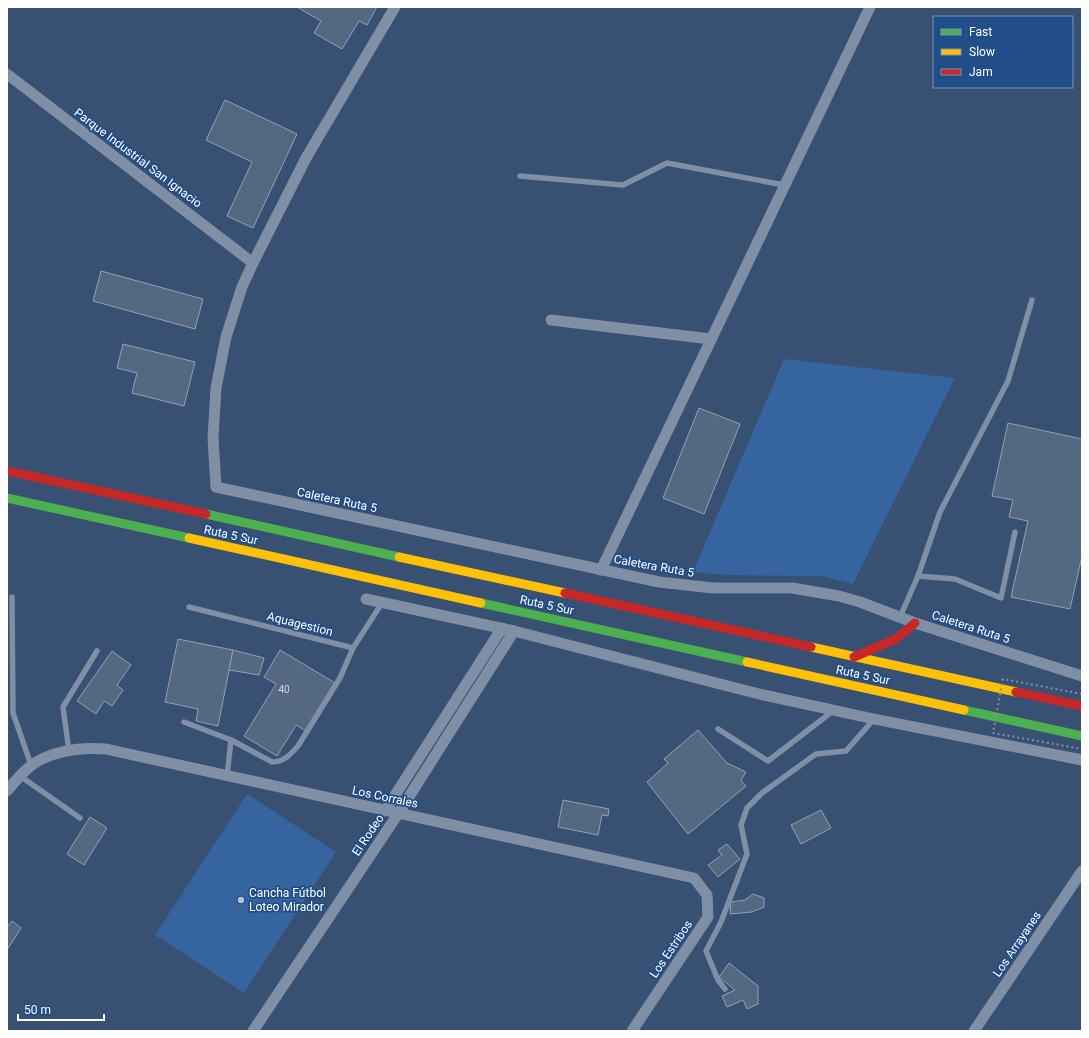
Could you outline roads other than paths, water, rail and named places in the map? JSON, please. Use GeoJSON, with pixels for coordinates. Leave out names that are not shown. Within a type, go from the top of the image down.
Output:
{"type":"FeatureCollection","features":[{"type":"Feature","properties":{"kind":"highway","name":"Ruta 5 Sur"},"geometry":{"type":"LineString","coordinates":[[7,471],[1082,706]]}},
{"type":"Feature","properties":{"kind":"highway","name":"Ruta 5 Sur"},"geometry":{"type":"LineString","coordinates":[[7,498],[1082,736]]}},
{"type":"Feature","properties":{"kind":"highway"},"geometry":{"type":"LineString","coordinates":[[854,657],[896,639],[915,622]]}},
{"type":"Feature","properties":{"kind":"street"},"geometry":{"type":"LineString","coordinates":[[253,263],[306,158],[395,7]]}},
{"type":"Feature","properties":{"kind":"street"},"geometry":{"type":"LineString","coordinates":[[602,570],[710,339],[870,7]]}},
{"type":"Feature","properties":{"kind":"street","name":"Parque Industrial San Ignacio"},"geometry":{"type":"LineString","coordinates":[[7,74],[253,263]]}},
{"type":"Feature","properties":{"kind":"street","name":"Caletera Ruta 5"},"geometry":{"type":"LineString","coordinates":[[253,263],[233,312],[220,363],[214,412],[214,462],[216,487],[644,580],[685,586],[713,588],[769,587],[816,591],[860,602],[900,617],[1082,676]]}},
{"type":"Feature","properties":{"kind":"street"},"geometry":{"type":"LineString","coordinates":[[551,320],[710,339]]}},
{"type":"Feature","properties":{"kind":"street"},"geometry":{"type":"LineString","coordinates":[[366,599],[502,628],[759,694],[874,719],[1082,760]]}},
{"type":"Feature","properties":{"kind":"street","name":"El Rodeo"},"geometry":{"type":"LineString","coordinates":[[385,811],[502,628]]}},
{"type":"Feature","properties":{"kind":"street","name":"El Rodeo"},"geometry":{"type":"LineString","coordinates":[[253,1031],[398,814],[514,631]]}},
{"type":"Feature","properties":{"kind":"street","name":"Los Corrales"},"geometry":{"type":"LineString","coordinates":[[7,791],[31,765],[49,755],[87,748],[106,749],[694,878]]}},
{"type":"Feature","properties":{"kind":"street","name":"Los Arrayanes"},"geometry":{"type":"LineString","coordinates":[[974,1031],[1082,871]]}},
{"type":"Feature","properties":{"kind":"street","name":"Los Estribos"},"geometry":{"type":"LineString","coordinates":[[632,1031],[708,918],[707,895],[694,878]]}},
{"type":"Feature","properties":{"kind":"lane"},"geometry":{"type":"LineString","coordinates":[[520,176],[622,185],[667,164],[784,185]]}},
{"type":"Feature","properties":{"kind":"lane"},"geometry":{"type":"LineString","coordinates":[[900,617],[918,576],[940,512],[1008,380],[1032,300]]}},
{"type":"Feature","properties":{"kind":"lane"},"geometry":{"type":"LineString","coordinates":[[918,576],[955,579],[1001,598],[1015,532]]}},
{"type":"Feature","properties":{"kind":"lane"},"geometry":{"type":"LineString","coordinates":[[12,597],[13,713],[31,765]]}},
{"type":"Feature","properties":{"kind":"lane"},"geometry":{"type":"LineString","coordinates":[[184,722],[231,740],[272,762],[279,762],[290,755],[298,746],[340,678],[353,648],[382,603]]}},
{"type":"Feature","properties":{"kind":"lane","name":"Aquagestion"},"geometry":{"type":"LineString","coordinates":[[189,607],[353,648]]}},
{"type":"Feature","properties":{"kind":"lane"},"geometry":{"type":"LineString","coordinates":[[70,751],[63,707],[97,651]]}},
{"type":"Feature","properties":{"kind":"lane"},"geometry":{"type":"LineString","coordinates":[[718,729],[768,761],[833,710]]}},
{"type":"Feature","properties":{"kind":"lane"},"geometry":{"type":"LineString","coordinates":[[725,989],[718,980],[706,952],[721,922],[747,854],[741,825],[747,808],[762,793],[816,754],[846,751],[874,719]]}},
{"type":"Feature","properties":{"kind":"lane"},"geometry":{"type":"LineString","coordinates":[[227,776],[231,740]]}},
{"type":"Feature","properties":{"kind":"lane"},"geometry":{"type":"LineString","coordinates":[[20,776],[80,818]]}},
{"type":"Feature","properties":{"kind":"place","name":"Cancha Fútbol Loteo Mirador"},"geometry":{"type":"Point","coordinates":[241,900]}}]}
